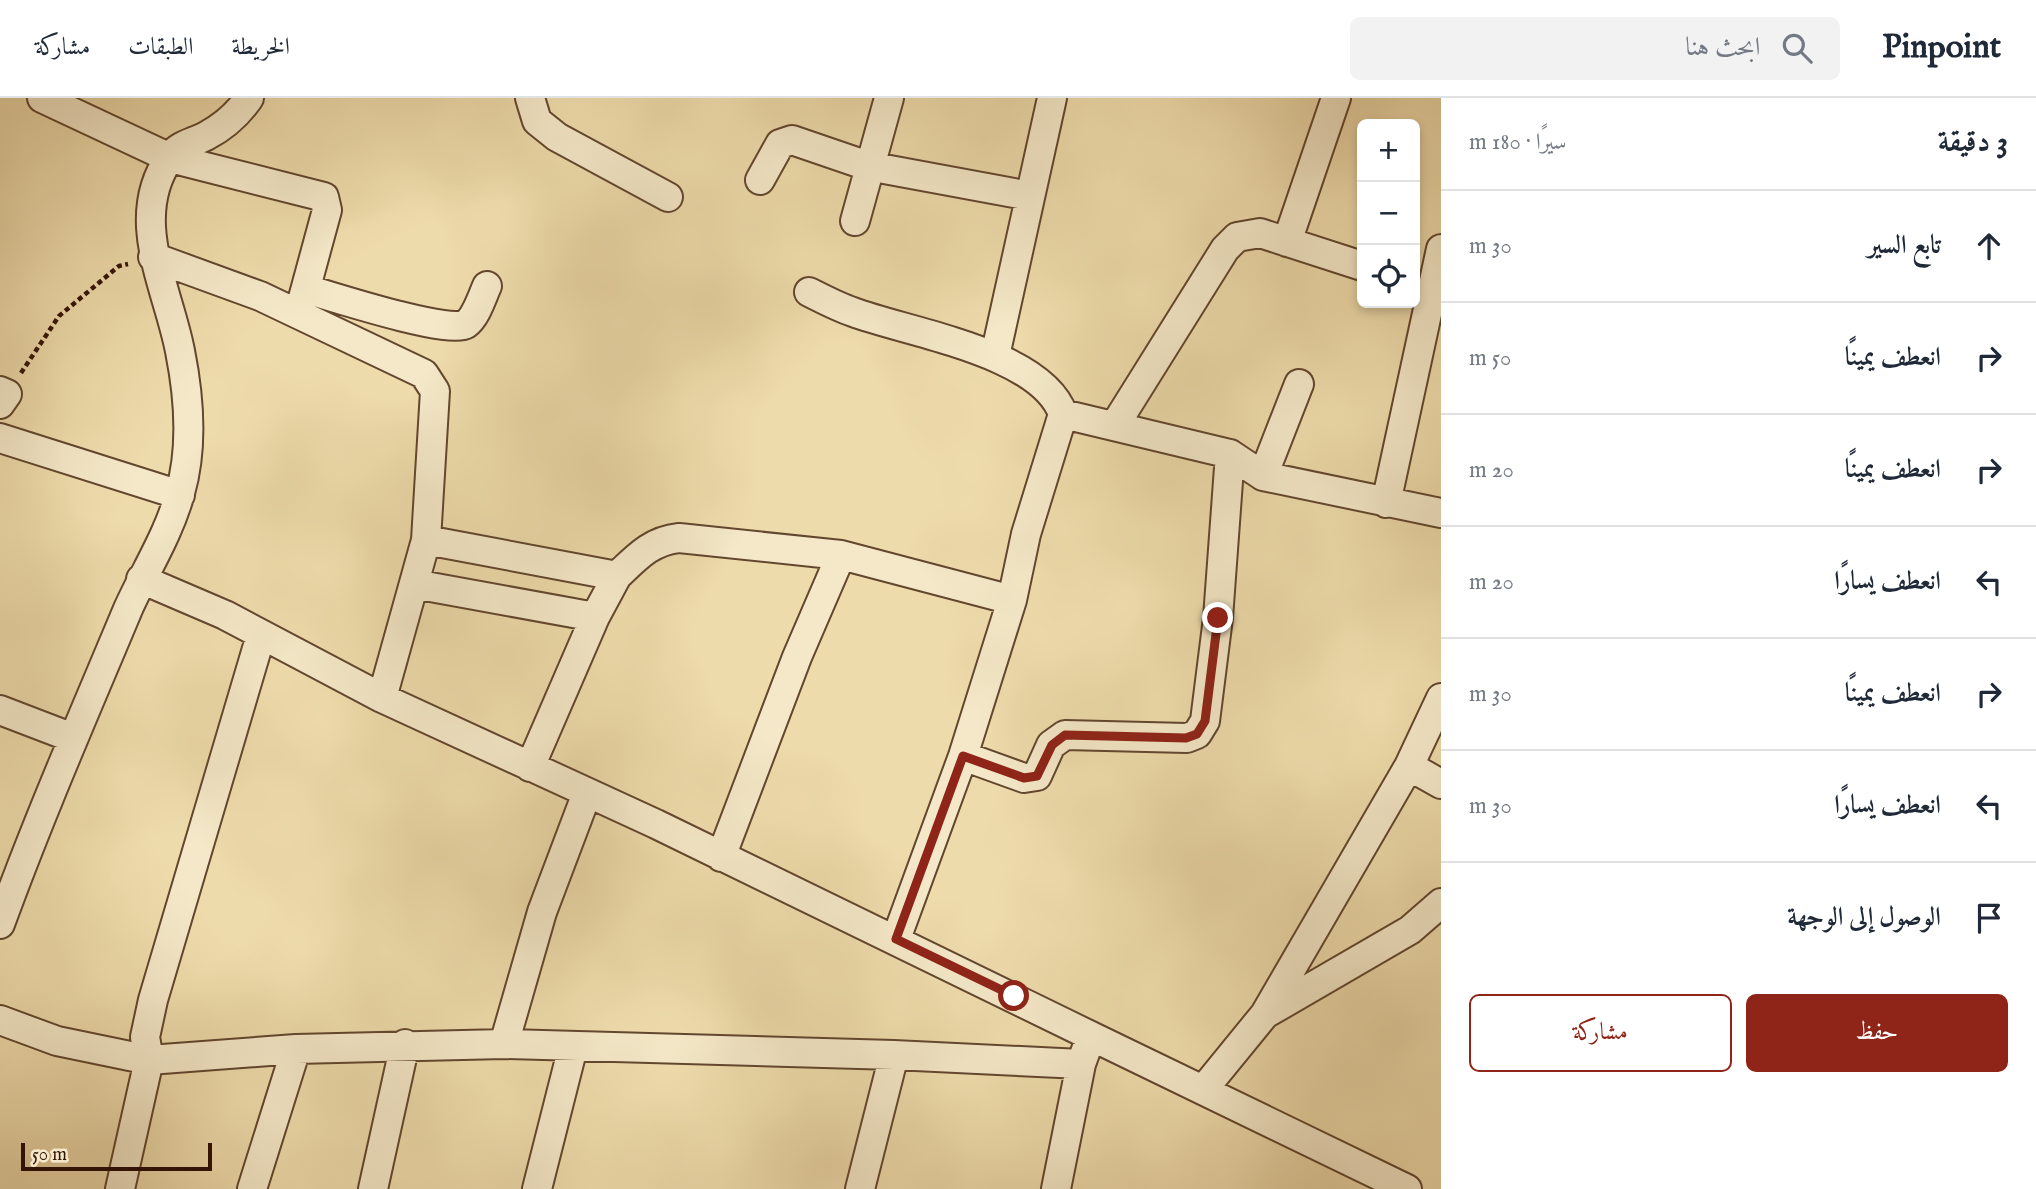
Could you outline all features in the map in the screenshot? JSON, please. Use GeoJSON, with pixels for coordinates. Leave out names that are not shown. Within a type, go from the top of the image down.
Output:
{"type":"FeatureCollection","features":[{"type":"Feature","properties":{"kind":"street"},"geometry":{"type":"LineString","coordinates":[[43,98],[170,158],[324,197],[327,210],[303,301]]}},
{"type":"Feature","properties":{"kind":"street"},"geometry":{"type":"LineString","coordinates":[[0,924],[10,867],[73,738],[180,495],[188,438],[187,396],[173,317],[153,257],[149,229],[152,205],[170,158],[181,146],[219,129],[249,98]]}},
{"type":"Feature","properties":{"kind":"street"},"geometry":{"type":"LineString","coordinates":[[530,98],[537,121],[557,137],[668,197]]}},
{"type":"Feature","properties":{"kind":"street"},"geometry":{"type":"LineString","coordinates":[[856,221],[868,166],[889,98]]}},
{"type":"Feature","properties":{"kind":"street"},"geometry":{"type":"LineString","coordinates":[[995,356],[1052,98]]}},
{"type":"Feature","properties":{"kind":"street"},"geometry":{"type":"LineString","coordinates":[[1287,242],[1336,98]]}},
{"type":"Feature","properties":{"kind":"street"},"geometry":{"type":"LineString","coordinates":[[760,180],[785,141],[792,140],[868,166],[1030,196]]}},
{"type":"Feature","properties":{"kind":"street"},"geometry":{"type":"LineString","coordinates":[[1115,425],[1224,249],[1237,237],[1260,233],[1357,264]]}},
{"type":"Feature","properties":{"kind":"street"},"geometry":{"type":"LineString","coordinates":[[153,257],[303,301],[457,327],[469,321],[487,286]]}},
{"type":"Feature","properties":{"kind":"street"},"geometry":{"type":"LineString","coordinates":[[1386,503],[1433,270]]}},
{"type":"Feature","properties":{"kind":"street"},"geometry":{"type":"LineString","coordinates":[[808,292],[853,312],[995,356],[1046,388],[1058,400],[1063,414],[1026,534],[1012,600],[963,756],[896,939]]}},
{"type":"Feature","properties":{"kind":"street"},"geometry":{"type":"LineString","coordinates":[[303,301],[415,369],[432,384],[435,402],[426,540],[382,698]]}},
{"type":"Feature","properties":{"kind":"street"},"geometry":{"type":"LineString","coordinates":[[1263,476],[1299,384]]}},
{"type":"Feature","properties":{"kind":"street"},"geometry":{"type":"LineString","coordinates":[[1063,414],[1230,454],[1263,476],[1441,513]]}},
{"type":"Feature","properties":{"kind":"street"},"geometry":{"type":"LineString","coordinates":[[0,438],[180,495]]}},
{"type":"Feature","properties":{"kind":"street"},"geometry":{"type":"LineString","coordinates":[[963,756],[1024,778],[1037,776],[1052,745],[1065,735],[1186,738],[1197,734],[1205,721],[1218,618],[1230,454]]}},
{"type":"Feature","properties":{"kind":"street"},"geometry":{"type":"LineString","coordinates":[[530,767],[594,617],[617,576],[650,545],[679,538],[841,555],[1012,600]]}},
{"type":"Feature","properties":{"kind":"street"},"geometry":{"type":"LineString","coordinates":[[426,540],[617,576]]}},
{"type":"Feature","properties":{"kind":"street"},"geometry":{"type":"LineString","coordinates":[[721,857],[797,657],[841,555]]}},
{"type":"Feature","properties":{"kind":"street"},"geometry":{"type":"LineString","coordinates":[[141,579],[225,615],[382,698],[896,939],[1407,1189]]}},
{"type":"Feature","properties":{"kind":"street"},"geometry":{"type":"LineString","coordinates":[[414,584],[594,617]]}},
{"type":"Feature","properties":{"kind":"street"},"geometry":{"type":"LineString","coordinates":[[120,1189],[149,1060],[145,1037],[153,1000],[261,635]]}},
{"type":"Feature","properties":{"kind":"street"},"geometry":{"type":"LineString","coordinates":[[1203,1090],[1265,1014],[1409,766],[1441,698]]}},
{"type":"Feature","properties":{"kind":"street"},"geometry":{"type":"LineString","coordinates":[[0,710],[73,738]]}},
{"type":"Feature","properties":{"kind":"street"},"geometry":{"type":"LineString","coordinates":[[1409,766],[1441,784]]}},
{"type":"Feature","properties":{"kind":"street"},"geometry":{"type":"LineString","coordinates":[[505,1044],[542,912],[587,793]]}},
{"type":"Feature","properties":{"kind":"street"},"geometry":{"type":"LineString","coordinates":[[1265,1014],[1410,930],[1441,903]]}},
{"type":"Feature","properties":{"kind":"street"},"geometry":{"type":"LineString","coordinates":[[0,1020],[57,1041],[149,1060],[405,1044],[505,1044],[894,1055],[1081,1064]]}},
{"type":"Feature","properties":{"kind":"street"},"geometry":{"type":"LineString","coordinates":[[1056,1189],[1081,1064],[1090,1036]]}},
{"type":"Feature","properties":{"kind":"street"},"geometry":{"type":"LineString","coordinates":[[373,1189],[405,1044]]}},
{"type":"Feature","properties":{"kind":"street"},"geometry":{"type":"LineString","coordinates":[[537,1189],[573,1047]]}},
{"type":"Feature","properties":{"kind":"street"},"geometry":{"type":"LineString","coordinates":[[252,1189],[296,1049]]}},
{"type":"Feature","properties":{"kind":"street"},"geometry":{"type":"LineString","coordinates":[[860,1189],[894,1055]]}},
{"type":"Feature","properties":{"kind":"path"},"geometry":{"type":"LineString","coordinates":[[2,396],[59,316],[119,266],[153,257]]}},
{"type":"Feature","properties":{"kind":"route"},"geometry":{"type":"LineString","coordinates":[[1014,996],[896,939],[932,847],[963,756],[1024,778],[1037,776],[1052,745],[1065,735],[1186,738],[1197,734],[1205,721],[1218,618]]}}]}
